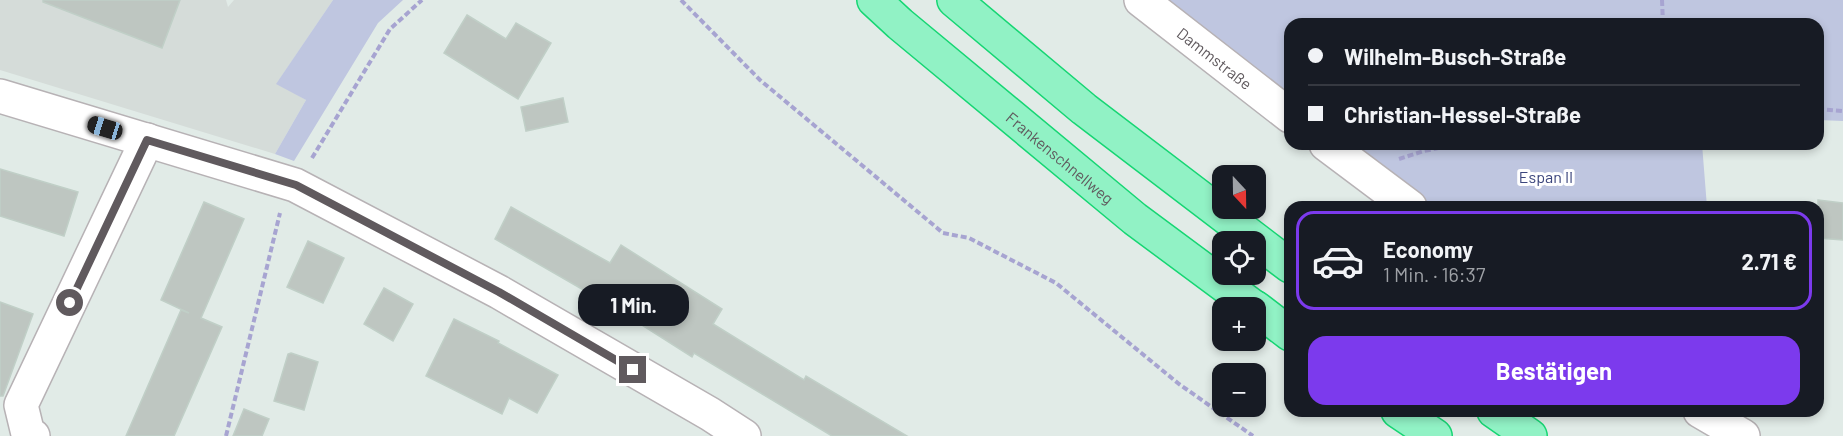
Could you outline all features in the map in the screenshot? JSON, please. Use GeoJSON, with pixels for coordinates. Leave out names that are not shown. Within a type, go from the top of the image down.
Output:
{"type":"FeatureCollection","features":[{"type":"Feature","properties":{"kind":"highway","name":"Frankenschnellweg"},"geometry":{"type":"LineString","coordinates":[[874,0],[1135,219],[1240,297]]}},
{"type":"Feature","properties":{"kind":"highway"},"geometry":{"type":"LineString","coordinates":[[954,0],[1084,109],[1284,261]]}},
{"type":"Feature","properties":{"kind":"highway","name":"Frankenschnellweg"},"geometry":{"type":"LineString","coordinates":[[1266,316],[1284,330]]}},
{"type":"Feature","properties":{"kind":"highway"},"geometry":{"type":"LineString","coordinates":[[1407,417],[1435,436]]}},
{"type":"Feature","properties":{"kind":"highway"},"geometry":{"type":"LineString","coordinates":[[1503,417],[1530,436]]}},
{"type":"Feature","properties":{"kind":"street","name":"Dammstraße"},"geometry":{"type":"LineString","coordinates":[[1141,0],[1284,111]]}},
{"type":"Feature","properties":{"kind":"street"},"geometry":{"type":"LineString","coordinates":[[0,96],[296,185],[499,292],[744,436]]}},
{"type":"Feature","properties":{"kind":"street"},"geometry":{"type":"LineString","coordinates":[[33,436],[28,434],[10,401],[147,140]]}},
{"type":"Feature","properties":{"kind":"street"},"geometry":{"type":"LineString","coordinates":[[1334,150],[1402,201]]}},
{"type":"Feature","properties":{"kind":"street"},"geometry":{"type":"LineString","coordinates":[[1710,417],[1743,436]]}},
{"type":"Feature","properties":{"kind":"path"},"geometry":{"type":"LineString","coordinates":[[226,436],[284,200],[296,185],[390,29],[422,0]]}},
{"type":"Feature","properties":{"kind":"path"},"geometry":{"type":"LineString","coordinates":[[681,0],[760,80],[943,233],[969,238],[1056,283],[1179,384],[1253,436]]}},
{"type":"Feature","properties":{"kind":"path"},"geometry":{"type":"LineString","coordinates":[[1662,0],[1663,18]]}},
{"type":"Feature","properties":{"kind":"path"},"geometry":{"type":"LineString","coordinates":[[1824,109],[1843,111]]}},
{"type":"Feature","properties":{"kind":"path"},"geometry":{"type":"LineString","coordinates":[[1362,172],[1429,150]]}},
{"type":"Feature","properties":{"kind":"shaded area"},"geometry":{"type":"Polygon","coordinates":[[[0,0],[226,0],[228,7],[234,0],[333,0],[277,83],[306,100],[275,154],[0,70],[0,0]]]}},
{"type":"Feature","properties":{"kind":"green space"},"geometry":{"type":"Polygon","coordinates":[[[333,0],[403,0],[378,23],[294,161],[275,154],[306,100],[276,84],[333,0]]]}},
{"type":"Feature","properties":{"kind":"green space"},"geometry":{"type":"Polygon","coordinates":[[[1160,0],[1843,0],[1843,121],[1824,120],[1824,18],[1284,18],[1284,96],[1160,0]]]}},
{"type":"Feature","properties":{"kind":"green space","name":"Espan II"},"geometry":{"type":"Polygon","coordinates":[[[1354,150],[1702,150],[1707,201],[1419,201],[1354,150]]]}},
{"type":"Feature","properties":{"kind":"building"},"geometry":{"type":"Polygon","coordinates":[[[43,0],[180,0],[162,48],[43,2],[43,0]]]}},
{"type":"Feature","properties":{"kind":"building"},"geometry":{"type":"Polygon","coordinates":[[[467,15],[506,39],[516,23],[551,43],[518,99],[444,53],[467,15]]]}},
{"type":"Feature","properties":{"kind":"building"},"geometry":{"type":"Polygon","coordinates":[[[563,98],[568,122],[526,131],[521,107],[563,98]]]}},
{"type":"Feature","properties":{"kind":"building"},"geometry":{"type":"Polygon","coordinates":[[[0,169],[78,192],[64,236],[0,216],[0,169]]]}},
{"type":"Feature","properties":{"kind":"building"},"geometry":{"type":"Polygon","coordinates":[[[1818,200],[1843,203],[1843,240],[1824,238],[1824,201],[1818,200]]]}},
{"type":"Feature","properties":{"kind":"building"},"geometry":{"type":"Polygon","coordinates":[[[204,202],[244,219],[201,318],[222,327],[174,436],[126,436],[181,310],[189,313],[161,300],[204,202]]]}},
{"type":"Feature","properties":{"kind":"building"},"geometry":{"type":"Polygon","coordinates":[[[511,207],[610,263],[621,245],[722,309],[713,324],[804,380],[806,376],[907,436],[832,436],[694,353],[692,357],[620,311],[495,239],[511,207]]]}},
{"type":"Feature","properties":{"kind":"building"},"geometry":{"type":"Polygon","coordinates":[[[308,241],[344,258],[323,303],[287,287],[308,241]]]}},
{"type":"Feature","properties":{"kind":"building"},"geometry":{"type":"Polygon","coordinates":[[[384,288],[413,304],[393,341],[364,324],[384,288]]]}},
{"type":"Feature","properties":{"kind":"building"},"geometry":{"type":"Polygon","coordinates":[[[0,302],[33,314],[3,396],[0,396],[0,302]]]}},
{"type":"Feature","properties":{"kind":"building"},"geometry":{"type":"Polygon","coordinates":[[[454,319],[499,341],[498,343],[558,375],[537,413],[509,398],[502,414],[426,376],[454,319]]]}},
{"type":"Feature","properties":{"kind":"building"},"geometry":{"type":"Polygon","coordinates":[[[288,354],[318,362],[304,410],[274,401],[288,354]]]}},
{"type":"Feature","properties":{"kind":"building"},"geometry":{"type":"Polygon","coordinates":[[[244,409],[269,419],[262,436],[233,436],[244,409]]]}},
{"type":"Feature","properties":{"kind":"route"},"geometry":{"type":"LineString","coordinates":[[70,303],[147,140],[296,185],[499,292],[633,370]]}}]}
